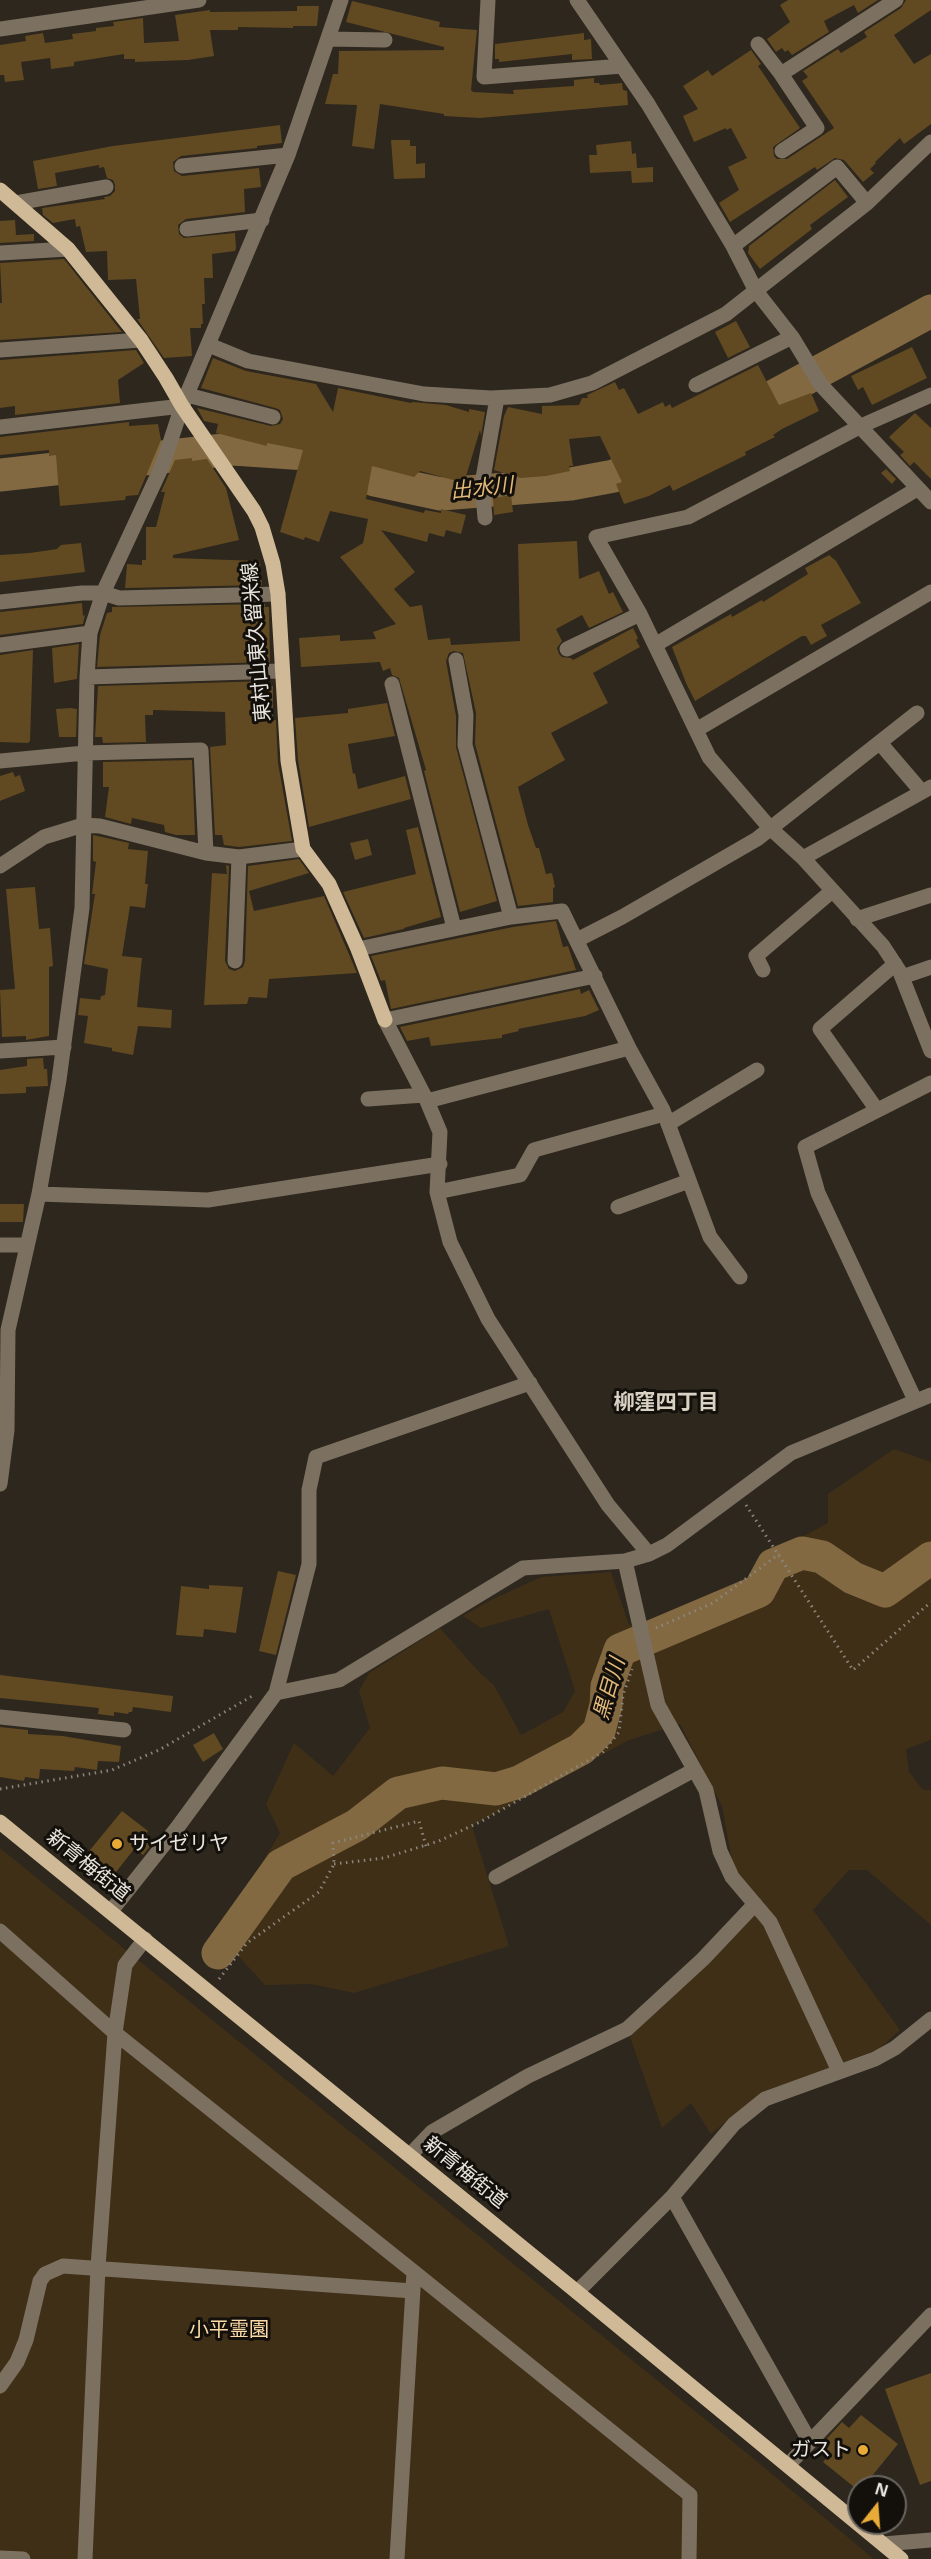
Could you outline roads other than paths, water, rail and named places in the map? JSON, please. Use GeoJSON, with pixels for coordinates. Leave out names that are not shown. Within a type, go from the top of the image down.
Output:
{"type":"FeatureCollection","features":[{"type":"Feature","properties":{"kind":"main road","name":"東村山東久留米線"},"geometry":{"type":"LineString","coordinates":[[0,190],[68,249],[141,340],[166,378],[184,400],[209,445],[262,527],[273,564],[278,594],[288,761],[303,849],[328,884],[358,949],[386,1020]]}},
{"type":"Feature","properties":{"kind":"main road","name":"新青梅街道"},"geometry":{"type":"LineString","coordinates":[[0,1822],[410,2155],[901,2559]]}},
{"type":"Feature","properties":{"kind":"street"},"geometry":{"type":"LineString","coordinates":[[0,29],[102,6],[200,0]]}},
{"type":"Feature","properties":{"kind":"street"},"geometry":{"type":"LineString","coordinates":[[0,1484],[7,1430],[4,1330],[39,1194],[64,1047],[81,908],[90,633],[103,593],[165,457],[184,400],[262,220],[288,154],[341,0]]}},
{"type":"Feature","properties":{"kind":"street"},"geometry":{"type":"LineString","coordinates":[[488,0],[484,77],[622,66]]}},
{"type":"Feature","properties":{"kind":"street"},"geometry":{"type":"LineString","coordinates":[[577,0],[648,104],[733,246],[756,291],[792,337],[821,385],[931,502]]}},
{"type":"Feature","properties":{"kind":"street"},"geometry":{"type":"LineString","coordinates":[[781,74],[896,0]]}},
{"type":"Feature","properties":{"kind":"street"},"geometry":{"type":"LineString","coordinates":[[328,39],[385,40]]}},
{"type":"Feature","properties":{"kind":"street"},"geometry":{"type":"LineString","coordinates":[[758,44],[817,128],[782,151]]}},
{"type":"Feature","properties":{"kind":"street"},"geometry":{"type":"LineString","coordinates":[[209,345],[248,361],[424,394],[497,398],[550,395],[592,383],[718,319],[867,203],[931,142]]}},
{"type":"Feature","properties":{"kind":"street"},"geometry":{"type":"LineString","coordinates":[[182,166],[288,154]]}},
{"type":"Feature","properties":{"kind":"street"},"geometry":{"type":"LineString","coordinates":[[733,246],[837,166],[867,203]]}},
{"type":"Feature","properties":{"kind":"street"},"geometry":{"type":"LineString","coordinates":[[16,203],[106,187]]}},
{"type":"Feature","properties":{"kind":"street"},"geometry":{"type":"LineString","coordinates":[[187,230],[262,220]]}},
{"type":"Feature","properties":{"kind":"street"},"geometry":{"type":"LineString","coordinates":[[0,253],[68,249]]}},
{"type":"Feature","properties":{"kind":"street"},"geometry":{"type":"LineString","coordinates":[[696,385],[792,337]]}},
{"type":"Feature","properties":{"kind":"street"},"geometry":{"type":"LineString","coordinates":[[0,350],[141,340]]}},
{"type":"Feature","properties":{"kind":"street"},"geometry":{"type":"LineString","coordinates":[[931,395],[861,426],[688,516],[596,537],[640,614],[709,757],[770,828],[803,858],[884,946],[898,971],[931,1051]]}},
{"type":"Feature","properties":{"kind":"street"},"geometry":{"type":"LineString","coordinates":[[485,518],[482,484],[497,398]]}},
{"type":"Feature","properties":{"kind":"street"},"geometry":{"type":"LineString","coordinates":[[0,427],[184,400],[273,417]]}},
{"type":"Feature","properties":{"kind":"street"},"geometry":{"type":"LineString","coordinates":[[655,645],[917,489]]}},
{"type":"Feature","properties":{"kind":"street"},"geometry":{"type":"LineString","coordinates":[[696,730],[931,592]]}},
{"type":"Feature","properties":{"kind":"street"},"geometry":{"type":"LineString","coordinates":[[0,602],[82,593],[103,593],[119,598],[278,594]]}},
{"type":"Feature","properties":{"kind":"street"},"geometry":{"type":"LineString","coordinates":[[567,649],[640,614]]}},
{"type":"Feature","properties":{"kind":"street"},"geometry":{"type":"LineString","coordinates":[[0,645],[90,633]]}},
{"type":"Feature","properties":{"kind":"street"},"geometry":{"type":"LineString","coordinates":[[456,660],[466,715],[465,745],[512,917]]}},
{"type":"Feature","properties":{"kind":"street"},"geometry":{"type":"LineString","coordinates":[[87,678],[281,672]]}},
{"type":"Feature","properties":{"kind":"street"},"geometry":{"type":"LineString","coordinates":[[392,684],[454,928]]}},
{"type":"Feature","properties":{"kind":"street"},"geometry":{"type":"LineString","coordinates":[[577,940],[757,839],[917,713]]}},
{"type":"Feature","properties":{"kind":"street"},"geometry":{"type":"LineString","coordinates":[[803,858],[929,789],[880,744]]}},
{"type":"Feature","properties":{"kind":"street"},"geometry":{"type":"LineString","coordinates":[[0,762],[85,753],[201,750],[206,853]]}},
{"type":"Feature","properties":{"kind":"street"},"geometry":{"type":"LineString","coordinates":[[0,866],[44,837],[83,825],[100,826],[206,853],[239,857],[303,849]]}},
{"type":"Feature","properties":{"kind":"street"},"geometry":{"type":"LineString","coordinates":[[236,961],[239,857]]}},
{"type":"Feature","properties":{"kind":"street"},"geometry":{"type":"LineString","coordinates":[[763,970],[756,956],[832,891]]}},
{"type":"Feature","properties":{"kind":"street"},"geometry":{"type":"LineString","coordinates":[[857,919],[931,895]]}},
{"type":"Feature","properties":{"kind":"street"},"geometry":{"type":"LineString","coordinates":[[358,949],[512,917],[562,911],[666,1119],[710,1237],[740,1277]]}},
{"type":"Feature","properties":{"kind":"street"},"geometry":{"type":"LineString","coordinates":[[878,1110],[820,1029],[898,971],[931,967]]}},
{"type":"Feature","properties":{"kind":"street"},"geometry":{"type":"LineString","coordinates":[[595,976],[386,1020],[440,1132],[437,1192],[450,1242],[488,1319],[608,1505],[650,1554]]}},
{"type":"Feature","properties":{"kind":"street"},"geometry":{"type":"LineString","coordinates":[[0,1051],[64,1047]]}},
{"type":"Feature","properties":{"kind":"street"},"geometry":{"type":"LineString","coordinates":[[368,1099],[425,1098],[629,1048]]}},
{"type":"Feature","properties":{"kind":"street"},"geometry":{"type":"LineString","coordinates":[[437,1192],[520,1175],[534,1150],[666,1119],[757,1070]]}},
{"type":"Feature","properties":{"kind":"street"},"geometry":{"type":"LineString","coordinates":[[915,1400],[818,1193],[805,1147],[931,1083]]}},
{"type":"Feature","properties":{"kind":"street"},"geometry":{"type":"LineString","coordinates":[[39,1194],[208,1200],[440,1164]]}},
{"type":"Feature","properties":{"kind":"street"},"geometry":{"type":"LineString","coordinates":[[618,1207],[689,1181]]}},
{"type":"Feature","properties":{"kind":"street"},"geometry":{"type":"LineString","coordinates":[[0,1245],[26,1245]]}},
{"type":"Feature","properties":{"kind":"street"},"geometry":{"type":"LineString","coordinates":[[111,1911],[177,1827],[276,1693],[309,1564],[309,1491],[316,1457],[530,1383]]}},
{"type":"Feature","properties":{"kind":"street"},"geometry":{"type":"LineString","coordinates":[[276,1693],[339,1680],[523,1569],[625,1562],[650,1554],[667,1545],[790,1453],[931,1395]]}},
{"type":"Feature","properties":{"kind":"street"},"geometry":{"type":"LineString","coordinates":[[625,1562],[641,1640],[658,1705],[706,1790],[720,1851],[732,1877],[770,1922],[839,2071]]}},
{"type":"Feature","properties":{"kind":"street"},"geometry":{"type":"LineString","coordinates":[[0,1717],[124,1730]]}},
{"type":"Feature","properties":{"kind":"street"},"geometry":{"type":"LineString","coordinates":[[496,1877],[694,1770]]}},
{"type":"Feature","properties":{"kind":"street"},"geometry":{"type":"LineString","coordinates":[[410,2155],[432,2132],[528,2076],[627,2029],[703,1959],[755,1904]]}},
{"type":"Feature","properties":{"kind":"street"},"geometry":{"type":"LineString","coordinates":[[0,1932],[115,2033],[690,2495],[689,2559]]}},
{"type":"Feature","properties":{"kind":"street"},"geometry":{"type":"LineString","coordinates":[[85,2559],[98,2267],[115,2033],[125,1965],[145,1939]]}},
{"type":"Feature","properties":{"kind":"street"},"geometry":{"type":"LineString","coordinates":[[577,2292],[672,2198],[734,2124],[765,2098],[875,2059],[895,2048],[931,2019]]}},
{"type":"Feature","properties":{"kind":"street"},"geometry":{"type":"LineString","coordinates":[[672,2198],[810,2442]]}},
{"type":"Feature","properties":{"kind":"street"},"geometry":{"type":"LineString","coordinates":[[0,2386],[17,2362],[26,2340],[34,2313],[38,2286],[45,2274],[63,2266],[413,2291]]}},
{"type":"Feature","properties":{"kind":"street"},"geometry":{"type":"LineString","coordinates":[[397,2559],[414,2272]]}},
{"type":"Feature","properties":{"kind":"street"},"geometry":{"type":"LineString","coordinates":[[788,2465],[931,2315]]}},
{"type":"Feature","properties":{"kind":"street"},"geometry":{"type":"LineString","coordinates":[[883,2544],[931,2540]]}},
{"type":"Feature","properties":{"kind":"street"},"geometry":{"type":"LineString","coordinates":[[0,2558],[23,2559]]}},
{"type":"Feature","properties":{"kind":"waterway","name":"出水川"},"geometry":{"type":"LineString","coordinates":[[735,417],[931,311]]}},
{"type":"Feature","properties":{"kind":"waterway","name":"出水川"},"geometry":{"type":"LineString","coordinates":[[0,475],[233,449],[307,454],[375,480],[441,494],[571,484],[614,476],[659,454]]}},
{"type":"Feature","properties":{"kind":"waterway","name":"黒目川"},"geometry":{"type":"LineString","coordinates":[[218,1953],[281,1865],[357,1825],[398,1793],[442,1783],[496,1789],[519,1782],[581,1749],[599,1731],[606,1705],[607,1686],[620,1650],[759,1591],[773,1565],[802,1553],[822,1557],[853,1578],[885,1591],[931,1558]]}},
{"type":"Feature","properties":{"kind":"place","name":"サイゼリヤ"},"geometry":{"type":"Point","coordinates":[117,1844]}},
{"type":"Feature","properties":{"kind":"place","name":"ガスト"},"geometry":{"type":"Point","coordinates":[863,2450]}},
{"type":"Feature","properties":{"kind":"district","name":"柳窪四丁目"},"geometry":{"type":"Point","coordinates":[666,1403]}},
{"type":"Feature","properties":{"kind":"park label","name":"小平霊園"},"geometry":{"type":"Point","coordinates":[229,2330]}}]}
